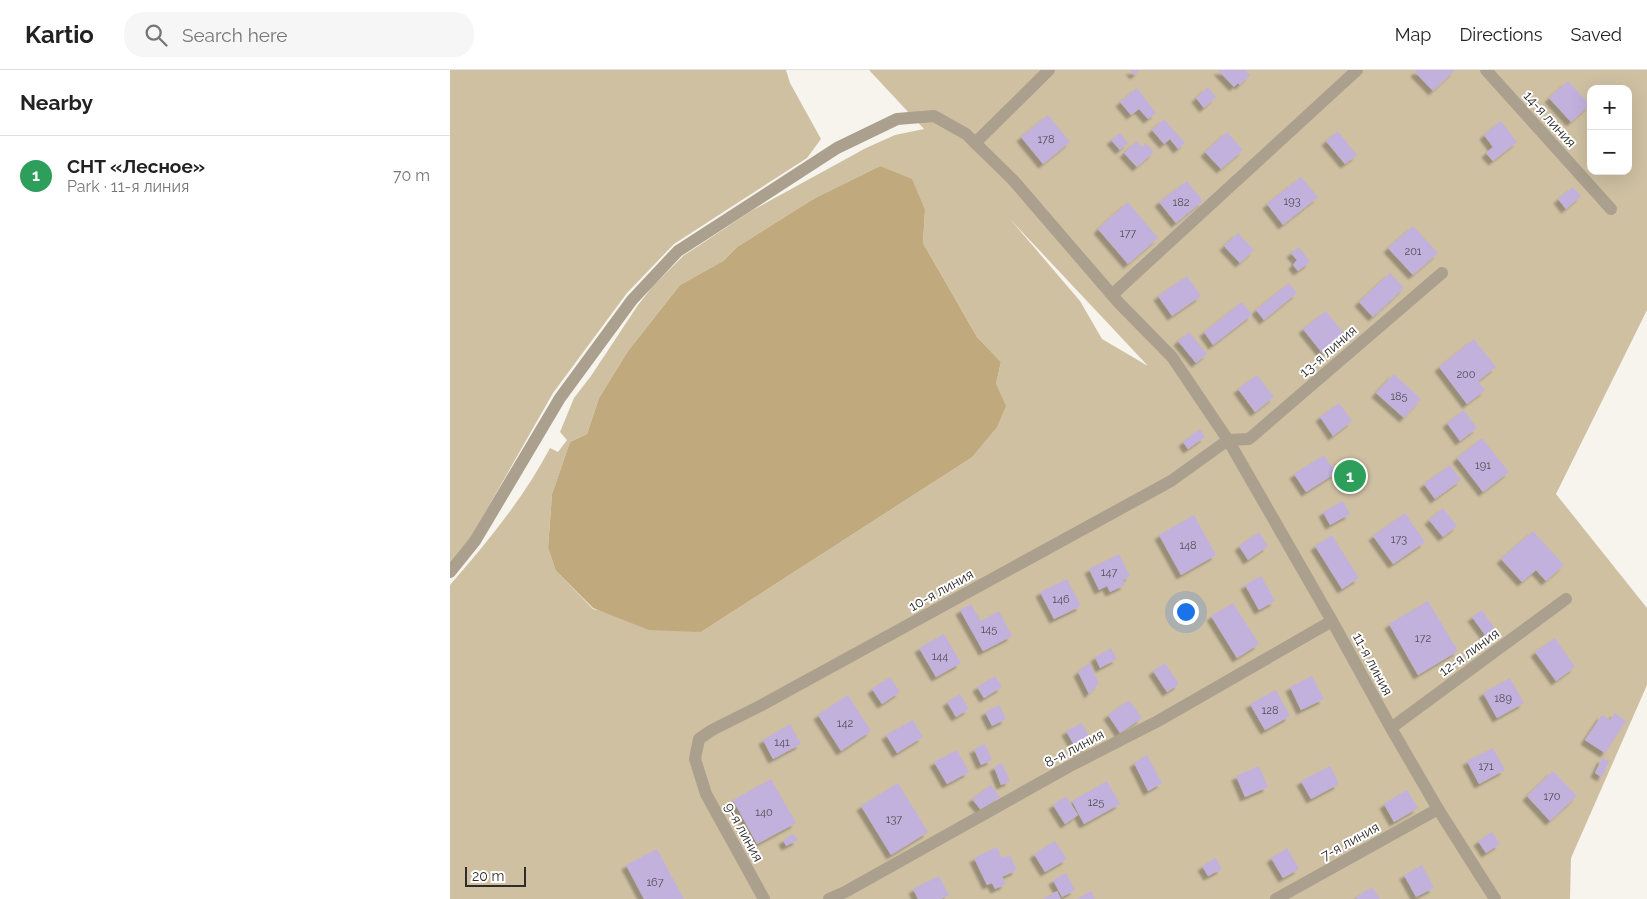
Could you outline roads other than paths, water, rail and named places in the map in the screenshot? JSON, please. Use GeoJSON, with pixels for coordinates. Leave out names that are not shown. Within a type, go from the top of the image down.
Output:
{"type":"FeatureCollection","features":[{"type":"Feature","properties":{"kind":"street"},"geometry":{"type":"LineString","coordinates":[[975,143],[1049,70]]}},
{"type":"Feature","properties":{"kind":"street"},"geometry":{"type":"LineString","coordinates":[[1113,294],[1357,70]]}},
{"type":"Feature","properties":{"kind":"street","name":"14-я линия"},"geometry":{"type":"LineString","coordinates":[[1486,70],[1611,210]]}},
{"type":"Feature","properties":{"kind":"street","name":"11-я линия"},"geometry":{"type":"LineString","coordinates":[[450,572],[475,541],[560,398],[632,300],[678,251],[836,148],[897,119],[934,116],[966,134],[1013,180],[1119,303],[1172,358],[1228,440],[1438,809],[1495,899]]}},
{"type":"Feature","properties":{"kind":"street","name":"13-я линия"},"geometry":{"type":"LineString","coordinates":[[1228,440],[1249,439],[1442,273]]}},
{"type":"Feature","properties":{"kind":"street","name":"10-я линия"},"geometry":{"type":"LineString","coordinates":[[700,778],[695,760],[699,739],[712,730],[760,706],[1172,481],[1228,440]]}},
{"type":"Feature","properties":{"kind":"street","name":"12-я линия"},"geometry":{"type":"LineString","coordinates":[[1391,728],[1566,599]]}},
{"type":"Feature","properties":{"kind":"street","name":"8-я линия"},"geometry":{"type":"LineString","coordinates":[[830,899],[1070,766],[1158,721],[1332,621]]}},
{"type":"Feature","properties":{"kind":"street","name":"9-я линия"},"geometry":{"type":"LineString","coordinates":[[700,778],[706,794],[764,899]]}},
{"type":"Feature","properties":{"kind":"street","name":"7-я линия"},"geometry":{"type":"LineString","coordinates":[[1276,899],[1438,809]]}},
{"type":"Feature","properties":{"kind":"place","name":"СНТ «Лесное»"},"geometry":{"type":"Point","coordinates":[1350,476]}}]}
